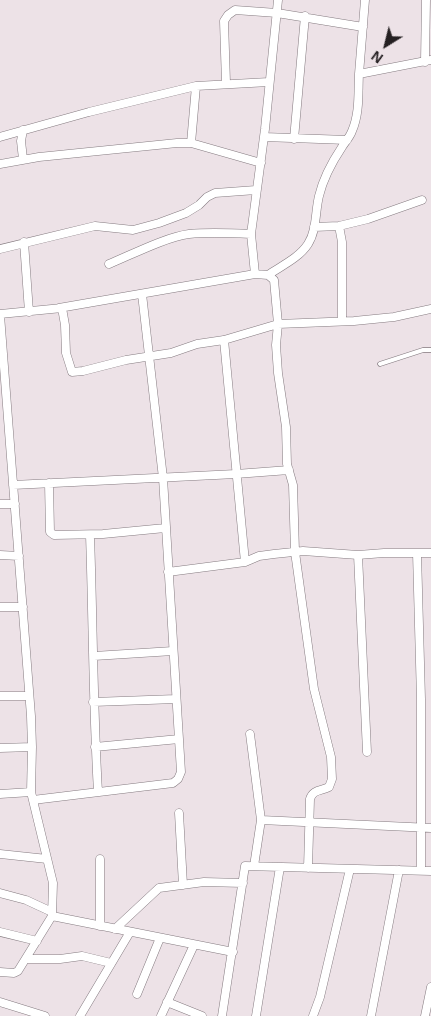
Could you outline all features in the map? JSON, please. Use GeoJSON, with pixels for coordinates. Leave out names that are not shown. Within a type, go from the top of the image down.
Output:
{"type":"FeatureCollection","features":[{"type":"Feature","properties":{"kind":"street"},"geometry":{"type":"LineString","coordinates":[[255,274],[251,234],[264,137],[278,0]]}},
{"type":"Feature","properties":{"kind":"street"},"geometry":{"type":"LineString","coordinates":[[0,972],[14,973],[18,971],[27,959],[52,914],[53,883],[32,796],[29,696],[0,314],[59,308],[255,274],[268,274],[301,252],[308,244],[314,227],[318,198],[325,180],[354,126],[358,108],[365,0]]}},
{"type":"Feature","properties":{"kind":"street"},"geometry":{"type":"LineString","coordinates":[[359,74],[428,61],[426,0]]}},
{"type":"Feature","properties":{"kind":"street"},"geometry":{"type":"LineString","coordinates":[[226,83],[224,21],[235,10],[305,16],[363,27]]}},
{"type":"Feature","properties":{"kind":"street"},"geometry":{"type":"LineString","coordinates":[[294,139],[305,16]]}},
{"type":"Feature","properties":{"kind":"street"},"geometry":{"type":"LineString","coordinates":[[0,137],[89,112],[196,86],[269,82]]}},
{"type":"Feature","properties":{"kind":"street"},"geometry":{"type":"LineString","coordinates":[[191,143],[196,86]]}},
{"type":"Feature","properties":{"kind":"street"},"geometry":{"type":"LineString","coordinates":[[23,130],[23,159]]}},
{"type":"Feature","properties":{"kind":"street"},"geometry":{"type":"LineString","coordinates":[[264,137],[347,140]]}},
{"type":"Feature","properties":{"kind":"street"},"geometry":{"type":"LineString","coordinates":[[0,164],[23,159],[191,143],[261,163]]}},
{"type":"Feature","properties":{"kind":"street"},"geometry":{"type":"LineString","coordinates":[[0,249],[95,226],[133,230],[186,213],[199,205],[207,196],[215,193],[256,190]]}},
{"type":"Feature","properties":{"kind":"street"},"geometry":{"type":"LineString","coordinates":[[314,227],[339,226],[368,219],[422,200]]}},
{"type":"Feature","properties":{"kind":"street"},"geometry":{"type":"LineString","coordinates":[[339,226],[342,242],[342,321]]}},
{"type":"Feature","properties":{"kind":"street"},"geometry":{"type":"LineString","coordinates":[[109,264],[188,234],[251,234]]}},
{"type":"Feature","properties":{"kind":"street"},"geometry":{"type":"LineString","coordinates":[[24,242],[29,312]]}},
{"type":"Feature","properties":{"kind":"street"},"geometry":{"type":"LineString","coordinates":[[268,274],[274,280],[275,286],[278,324],[276,345],[278,373],[286,427],[289,470],[293,485],[295,552],[314,689],[332,769],[329,787],[315,791],[311,795],[308,822],[308,868]]}},
{"type":"Feature","properties":{"kind":"street"},"geometry":{"type":"LineString","coordinates":[[0,794],[32,796],[98,792],[173,783],[178,779],[180,772],[163,478],[142,294]]}},
{"type":"Feature","properties":{"kind":"street"},"geometry":{"type":"LineString","coordinates":[[59,308],[62,308],[66,353],[72,372],[171,353],[197,344],[224,340],[278,324],[394,316],[431,309]]}},
{"type":"Feature","properties":{"kind":"street"},"geometry":{"type":"LineString","coordinates":[[224,340],[245,562]]}},
{"type":"Feature","properties":{"kind":"street"},"geometry":{"type":"LineString","coordinates":[[13,485],[289,470]]}},
{"type":"Feature","properties":{"kind":"street"},"geometry":{"type":"LineString","coordinates":[[49,483],[51,534],[57,536],[90,535],[165,528]]}},
{"type":"Feature","properties":{"kind":"street"},"geometry":{"type":"LineString","coordinates":[[0,504],[15,504]]}},
{"type":"Feature","properties":{"kind":"street"},"geometry":{"type":"LineString","coordinates":[[90,535],[94,656],[93,702],[98,792]]}},
{"type":"Feature","properties":{"kind":"street"},"geometry":{"type":"LineString","coordinates":[[168,572],[245,562],[259,556],[295,552],[358,555],[431,553]]}},
{"type":"Feature","properties":{"kind":"street"},"geometry":{"type":"LineString","coordinates":[[417,553],[421,699],[422,870]]}},
{"type":"Feature","properties":{"kind":"street"},"geometry":{"type":"LineString","coordinates":[[0,555],[19,556]]}},
{"type":"Feature","properties":{"kind":"street"},"geometry":{"type":"LineString","coordinates":[[358,555],[367,752]]}},
{"type":"Feature","properties":{"kind":"street"},"geometry":{"type":"LineString","coordinates":[[0,607],[23,607]]}},
{"type":"Feature","properties":{"kind":"street"},"geometry":{"type":"LineString","coordinates":[[94,656],[173,651]]}},
{"type":"Feature","properties":{"kind":"street"},"geometry":{"type":"LineString","coordinates":[[0,696],[29,696]]}},
{"type":"Feature","properties":{"kind":"street"},"geometry":{"type":"LineString","coordinates":[[93,702],[176,700]]}},
{"type":"Feature","properties":{"kind":"street"},"geometry":{"type":"LineString","coordinates":[[250,734],[262,820],[254,866]]}},
{"type":"Feature","properties":{"kind":"street"},"geometry":{"type":"LineString","coordinates":[[95,747],[179,739]]}},
{"type":"Feature","properties":{"kind":"street"},"geometry":{"type":"LineString","coordinates":[[0,748],[32,747]]}},
{"type":"Feature","properties":{"kind":"street"},"geometry":{"type":"LineString","coordinates":[[179,813],[183,885]]}},
{"type":"Feature","properties":{"kind":"street"},"geometry":{"type":"LineString","coordinates":[[262,820],[431,828]]}},
{"type":"Feature","properties":{"kind":"street"},"geometry":{"type":"LineString","coordinates":[[0,854],[47,859]]}},
{"type":"Feature","properties":{"kind":"street"},"geometry":{"type":"LineString","coordinates":[[100,859],[100,926]]}},
{"type":"Feature","properties":{"kind":"street"},"geometry":{"type":"LineString","coordinates":[[222,1016],[245,866],[431,871]]}},
{"type":"Feature","properties":{"kind":"street"},"geometry":{"type":"LineString","coordinates":[[256,1016],[280,867]]}},
{"type":"Feature","properties":{"kind":"street"},"geometry":{"type":"LineString","coordinates":[[313,1016],[320,997],[350,869]]}},
{"type":"Feature","properties":{"kind":"street"},"geometry":{"type":"LineString","coordinates":[[371,1016],[399,870]]}},
{"type":"Feature","properties":{"kind":"street"},"geometry":{"type":"LineString","coordinates":[[115,929],[159,888],[204,882],[243,883]]}},
{"type":"Feature","properties":{"kind":"street"},"geometry":{"type":"LineString","coordinates":[[0,893],[26,900],[52,914],[100,926],[232,952]]}},
{"type":"Feature","properties":{"kind":"street"},"geometry":{"type":"LineString","coordinates":[[0,932],[37,941]]}},
{"type":"Feature","properties":{"kind":"street"},"geometry":{"type":"LineString","coordinates":[[80,1016],[130,932]]}},
{"type":"Feature","properties":{"kind":"street"},"geometry":{"type":"LineString","coordinates":[[138,994],[160,938]]}},
{"type":"Feature","properties":{"kind":"street"},"geometry":{"type":"LineString","coordinates":[[161,1016],[194,945]]}},
{"type":"Feature","properties":{"kind":"street"},"geometry":{"type":"LineString","coordinates":[[27,959],[60,959],[82,956],[111,963]]}},
{"type":"Feature","properties":{"kind":"street"},"geometry":{"type":"LineString","coordinates":[[425,1016],[430,1000],[431,987]]}},
{"type":"Feature","properties":{"kind":"street"},"geometry":{"type":"LineString","coordinates":[[0,1002],[45,1016]]}},
{"type":"Feature","properties":{"kind":"street"},"geometry":{"type":"LineString","coordinates":[[167,1002],[202,1016]]}},
{"type":"Feature","properties":{"kind":"lane"},"geometry":{"type":"LineString","coordinates":[[380,364],[423,350],[431,350]]}}]}
